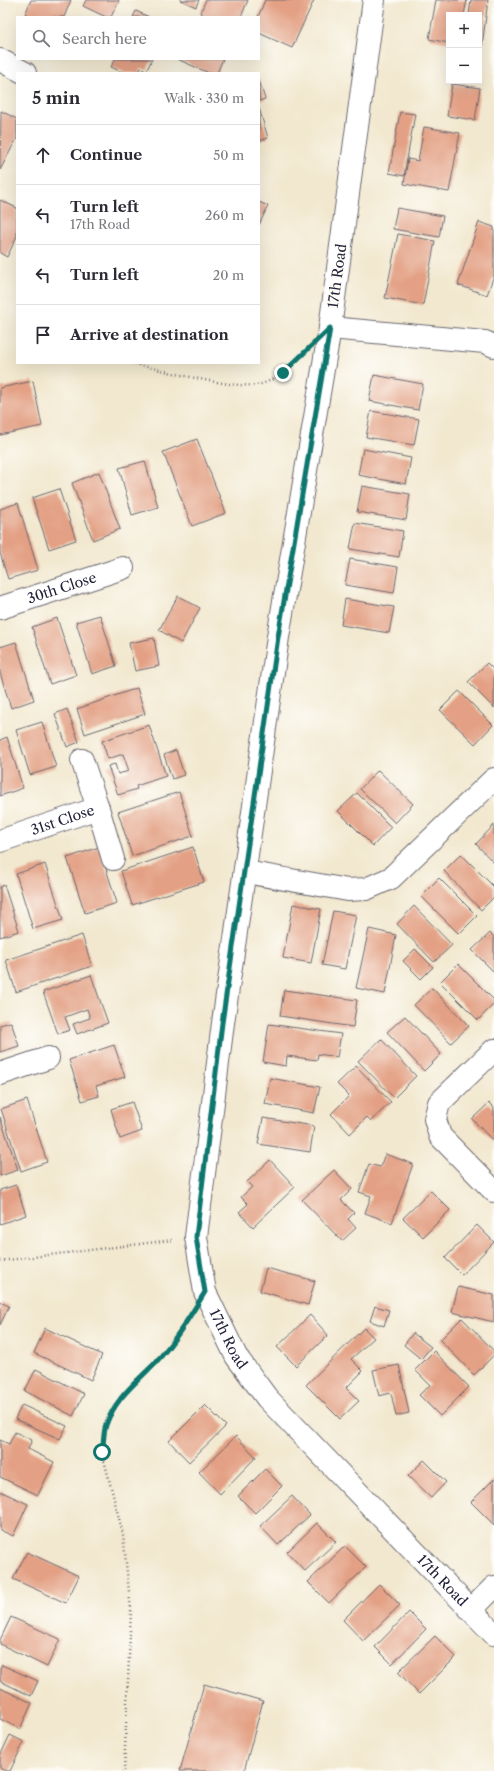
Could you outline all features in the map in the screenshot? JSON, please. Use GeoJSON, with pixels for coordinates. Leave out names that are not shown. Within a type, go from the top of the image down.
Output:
{"type":"FeatureCollection","features":[{"type":"Feature","properties":{"kind":"street","name":"17th Road"},"geometry":{"type":"LineString","coordinates":[[374,0],[330,328],[278,637],[222,1023],[196,1237],[205,1292],[236,1356],[267,1398],[494,1634]]}},
{"type":"Feature","properties":{"kind":"street"},"geometry":{"type":"LineString","coordinates":[[0,60],[23,72]]}},
{"type":"Feature","properties":{"kind":"street"},"geometry":{"type":"LineString","coordinates":[[330,328],[485,342],[494,346]]}},
{"type":"Feature","properties":{"kind":"street","name":"30th Close"},"geometry":{"type":"LineString","coordinates":[[0,608],[124,568]]}},
{"type":"Feature","properties":{"kind":"street"},"geometry":{"type":"LineString","coordinates":[[82,760],[98,808]]}},
{"type":"Feature","properties":{"kind":"street"},"geometry":{"type":"LineString","coordinates":[[245,872],[348,890],[366,889],[391,878],[494,779]]}},
{"type":"Feature","properties":{"kind":"street","name":"31st Close"},"geometry":{"type":"LineString","coordinates":[[0,841],[98,808],[113,860]]}},
{"type":"Feature","properties":{"kind":"street"},"geometry":{"type":"LineString","coordinates":[[494,1050],[439,1103],[435,1119],[440,1136],[494,1191]]}},
{"type":"Feature","properties":{"kind":"street"},"geometry":{"type":"LineString","coordinates":[[0,1074],[48,1058]]}},
{"type":"Feature","properties":{"kind":"street"},"geometry":{"type":"LineString","coordinates":[[471,1610],[494,1587]]}},
{"type":"Feature","properties":{"kind":"path"},"geometry":{"type":"LineString","coordinates":[[136,364],[239,386],[261,384],[283,373],[304,353]]}},
{"type":"Feature","properties":{"kind":"path"},"geometry":{"type":"LineString","coordinates":[[0,1261],[196,1237]]}},
{"type":"Feature","properties":{"kind":"path"},"geometry":{"type":"LineString","coordinates":[[124,1771],[130,1611],[123,1534],[102,1452],[106,1425],[120,1398],[136,1380],[155,1363],[172,1342],[205,1292]]}},
{"type":"Feature","properties":{"kind":"building"},"geometry":{"type":"Polygon","coordinates":[[[31,0],[71,0],[64,16],[24,16],[31,0]]]}},
{"type":"Feature","properties":{"kind":"building"},"geometry":{"type":"Polygon","coordinates":[[[86,0],[119,0],[111,16],[104,16],[83,6],[86,0]]]}},
{"type":"Feature","properties":{"kind":"building"},"geometry":{"type":"Polygon","coordinates":[[[180,0],[199,0],[196,7],[180,0]]]}},
{"type":"Feature","properties":{"kind":"building"},"geometry":{"type":"Polygon","coordinates":[[[206,0],[248,0],[241,16],[207,16],[200,13],[206,0]]]}},
{"type":"Feature","properties":{"kind":"building"},"geometry":{"type":"Polygon","coordinates":[[[265,0],[314,0],[292,48],[260,33],[260,16],[258,16],[265,0]]]}},
{"type":"Feature","properties":{"kind":"building"},"geometry":{"type":"Polygon","coordinates":[[[436,0],[467,0],[465,12],[446,12],[446,42],[429,39],[436,0]]]}},
{"type":"Feature","properties":{"kind":"building"},"geometry":{"type":"Polygon","coordinates":[[[471,0],[488,0],[482,47],[482,12],[469,12],[471,0]]]}},
{"type":"Feature","properties":{"kind":"building"},"geometry":{"type":"Polygon","coordinates":[[[136,11],[147,16],[134,16],[136,11]]]}},
{"type":"Feature","properties":{"kind":"building"},"geometry":{"type":"Polygon","coordinates":[[[114,60],[152,60],[147,70],[141,68],[139,72],[122,72],[111,67],[114,60]]]}},
{"type":"Feature","properties":{"kind":"building"},"geometry":{"type":"Polygon","coordinates":[[[179,60],[223,60],[217,72],[207,72],[179,60]]]}},
{"type":"Feature","properties":{"kind":"building"},"geometry":{"type":"Polygon","coordinates":[[[260,83],[265,99],[260,101],[260,83]]]}},
{"type":"Feature","properties":{"kind":"building"},"geometry":{"type":"Polygon","coordinates":[[[452,84],[480,88],[475,120],[447,116],[452,84]]]}},
{"type":"Feature","properties":{"kind":"building"},"geometry":{"type":"Polygon","coordinates":[[[1,111],[16,118],[16,140],[0,170],[1,111]]]}},
{"type":"Feature","properties":{"kind":"building"},"geometry":{"type":"Polygon","coordinates":[[[260,111],[268,138],[260,141],[260,111]]]}},
{"type":"Feature","properties":{"kind":"building"},"geometry":{"type":"Polygon","coordinates":[[[400,112],[415,114],[404,176],[389,173],[400,112]]]}},
{"type":"Feature","properties":{"kind":"building"},"geometry":{"type":"Polygon","coordinates":[[[424,127],[460,133],[449,192],[404,184],[408,159],[418,161],[424,127]]]}},
{"type":"Feature","properties":{"kind":"building"},"geometry":{"type":"Polygon","coordinates":[[[0,200],[16,208],[16,238],[7,257],[0,253],[0,200]]]}},
{"type":"Feature","properties":{"kind":"building"},"geometry":{"type":"Polygon","coordinates":[[[260,202],[268,206],[260,223],[260,202]]]}},
{"type":"Feature","properties":{"kind":"building"},"geometry":{"type":"Polygon","coordinates":[[[397,208],[443,216],[439,237],[393,229],[397,208]]]}},
{"type":"Feature","properties":{"kind":"building"},"geometry":{"type":"Polygon","coordinates":[[[479,222],[494,227],[494,275],[487,295],[458,285],[479,222]]]}},
{"type":"Feature","properties":{"kind":"building"},"geometry":{"type":"Polygon","coordinates":[[[398,234],[435,241],[423,305],[385,298],[398,234]]]}},
{"type":"Feature","properties":{"kind":"building"},"geometry":{"type":"Polygon","coordinates":[[[374,375],[423,384],[418,410],[369,401],[374,375]]]}},
{"type":"Feature","properties":{"kind":"building"},"geometry":{"type":"Polygon","coordinates":[[[33,381],[42,426],[0,435],[0,388],[33,381]]]}},
{"type":"Feature","properties":{"kind":"building"},"geometry":{"type":"Polygon","coordinates":[[[371,411],[419,419],[414,445],[366,437],[371,411]]]}},
{"type":"Feature","properties":{"kind":"building"},"geometry":{"type":"Polygon","coordinates":[[[197,439],[226,513],[192,526],[163,452],[197,439]]]}},
{"type":"Feature","properties":{"kind":"building"},"geometry":{"type":"Polygon","coordinates":[[[363,449],[411,458],[406,484],[358,475],[363,449]]]}},
{"type":"Feature","properties":{"kind":"building"},"geometry":{"type":"Polygon","coordinates":[[[145,461],[158,507],[132,515],[119,468],[145,461]]]}},
{"type":"Feature","properties":{"kind":"building"},"geometry":{"type":"Polygon","coordinates":[[[99,472],[120,529],[93,540],[72,483],[99,472]]]}},
{"type":"Feature","properties":{"kind":"building"},"geometry":{"type":"Polygon","coordinates":[[[362,486],[410,494],[406,520],[357,512],[362,486]]]}},
{"type":"Feature","properties":{"kind":"building"},"geometry":{"type":"Polygon","coordinates":[[[59,489],[76,540],[49,549],[32,498],[59,489]]]}},
{"type":"Feature","properties":{"kind":"building"},"geometry":{"type":"Polygon","coordinates":[[[18,503],[38,570],[8,579],[0,553],[0,509],[18,503]]]}},
{"type":"Feature","properties":{"kind":"building"},"geometry":{"type":"Polygon","coordinates":[[[355,523],[403,531],[399,557],[350,549],[355,523]]]}},
{"type":"Feature","properties":{"kind":"building"},"geometry":{"type":"Polygon","coordinates":[[[350,559],[398,567],[394,593],[345,585],[350,559]]]}},
{"type":"Feature","properties":{"kind":"building"},"geometry":{"type":"Polygon","coordinates":[[[178,596],[200,608],[181,643],[159,630],[178,596]]]}},
{"type":"Feature","properties":{"kind":"building"},"geometry":{"type":"Polygon","coordinates":[[[345,599],[394,607],[389,633],[341,625],[345,599]]]}},
{"type":"Feature","properties":{"kind":"building"},"geometry":{"type":"Polygon","coordinates":[[[100,615],[116,666],[92,674],[76,622],[100,615]]]}},
{"type":"Feature","properties":{"kind":"building"},"geometry":{"type":"Polygon","coordinates":[[[57,618],[76,675],[50,684],[32,627],[57,618]]]}},
{"type":"Feature","properties":{"kind":"building"},"geometry":{"type":"Polygon","coordinates":[[[154,638],[159,666],[135,671],[129,643],[154,638]]]}},
{"type":"Feature","properties":{"kind":"building"},"geometry":{"type":"Polygon","coordinates":[[[16,642],[34,700],[11,708],[0,673],[0,647],[16,642]]]}},
{"type":"Feature","properties":{"kind":"building"},"geometry":{"type":"Polygon","coordinates":[[[487,663],[494,670],[494,708],[468,682],[487,663]]]}},
{"type":"Feature","properties":{"kind":"building"},"geometry":{"type":"Polygon","coordinates":[[[137,688],[145,714],[85,734],[77,709],[137,688]]]}},
{"type":"Feature","properties":{"kind":"building"},"geometry":{"type":"Polygon","coordinates":[[[459,691],[493,725],[475,744],[440,710],[459,691]]]}},
{"type":"Feature","properties":{"kind":"building"},"geometry":{"type":"Polygon","coordinates":[[[67,709],[79,742],[67,747],[55,714],[67,709]]]}},
{"type":"Feature","properties":{"kind":"building"},"geometry":{"type":"Polygon","coordinates":[[[42,722],[56,767],[30,775],[16,730],[42,722]]]}},
{"type":"Feature","properties":{"kind":"building"},"geometry":{"type":"Polygon","coordinates":[[[149,725],[166,776],[136,786],[137,789],[118,795],[108,766],[115,764],[118,774],[129,771],[123,754],[108,759],[102,741],[149,725]]]}},
{"type":"Feature","properties":{"kind":"building"},"geometry":{"type":"Polygon","coordinates":[[[7,737],[23,788],[0,796],[0,740],[7,737]]]}},
{"type":"Feature","properties":{"kind":"building"},"geometry":{"type":"Polygon","coordinates":[[[176,750],[184,775],[172,779],[164,755],[176,750]]]}},
{"type":"Feature","properties":{"kind":"building"},"geometry":{"type":"Polygon","coordinates":[[[378,770],[413,804],[395,823],[360,789],[378,770]]]}},
{"type":"Feature","properties":{"kind":"building"},"geometry":{"type":"Polygon","coordinates":[[[179,792],[193,836],[132,856],[118,812],[179,792]]]}},
{"type":"Feature","properties":{"kind":"building"},"geometry":{"type":"Polygon","coordinates":[[[357,793],[391,827],[373,846],[338,811],[357,793]]]}},
{"type":"Feature","properties":{"kind":"building"},"geometry":{"type":"Polygon","coordinates":[[[494,825],[494,863],[476,844],[494,825]]]}},
{"type":"Feature","properties":{"kind":"building"},"geometry":{"type":"Polygon","coordinates":[[[99,847],[117,903],[85,913],[67,858],[99,847]]]}},
{"type":"Feature","properties":{"kind":"building"},"geometry":{"type":"Polygon","coordinates":[[[193,847],[204,882],[132,905],[121,871],[193,847]]]}},
{"type":"Feature","properties":{"kind":"building"},"geometry":{"type":"Polygon","coordinates":[[[461,854],[494,887],[494,897],[481,910],[444,871],[461,854]]]}},
{"type":"Feature","properties":{"kind":"building"},"geometry":{"type":"Polygon","coordinates":[[[45,864],[63,920],[33,929],[16,874],[45,864]]]}},
{"type":"Feature","properties":{"kind":"building"},"geometry":{"type":"Polygon","coordinates":[[[439,878],[477,916],[459,934],[421,896],[439,878]]]}},
{"type":"Feature","properties":{"kind":"building"},"geometry":{"type":"Polygon","coordinates":[[[4,885],[19,931],[0,937],[0,887],[4,885]]]}},
{"type":"Feature","properties":{"kind":"building"},"geometry":{"type":"Polygon","coordinates":[[[293,904],[321,909],[311,963],[283,958],[293,904]]]}},
{"type":"Feature","properties":{"kind":"building"},"geometry":{"type":"Polygon","coordinates":[[[414,906],[452,945],[434,962],[397,924],[414,906]]]}},
{"type":"Feature","properties":{"kind":"building"},"geometry":{"type":"Polygon","coordinates":[[[333,911],[356,915],[345,969],[322,965],[333,911]]]}},
{"type":"Feature","properties":{"kind":"building"},"geometry":{"type":"Polygon","coordinates":[[[369,929],[396,935],[385,994],[356,988],[369,929]]]}},
{"type":"Feature","properties":{"kind":"building"},"geometry":{"type":"Polygon","coordinates":[[[490,933],[494,937],[494,972],[472,950],[490,933]]]}},
{"type":"Feature","properties":{"kind":"building"},"geometry":{"type":"Polygon","coordinates":[[[82,935],[92,966],[16,992],[6,960],[82,935]]]}},
{"type":"Feature","properties":{"kind":"building"},"geometry":{"type":"Polygon","coordinates":[[[415,949],[433,967],[421,979],[403,961],[415,949]]]}},
{"type":"Feature","properties":{"kind":"building"},"geometry":{"type":"Polygon","coordinates":[[[458,964],[494,1000],[494,1004],[478,1020],[440,982],[458,964]]]}},
{"type":"Feature","properties":{"kind":"building"},"geometry":{"type":"Polygon","coordinates":[[[91,975],[108,1023],[77,1034],[73,1024],[90,1018],[87,1009],[65,1017],[70,1030],[58,1034],[43,992],[91,975]]]}},
{"type":"Feature","properties":{"kind":"building"},"geometry":{"type":"Polygon","coordinates":[[[432,988],[469,1026],[451,1043],[414,1005],[432,988]]]}},
{"type":"Feature","properties":{"kind":"building"},"geometry":{"type":"Polygon","coordinates":[[[284,990],[357,1000],[353,1027],[280,1016],[284,990]]]}},
{"type":"Feature","properties":{"kind":"building"},"geometry":{"type":"Polygon","coordinates":[[[405,1016],[441,1054],[424,1071],[387,1032],[405,1016]]]}},
{"type":"Feature","properties":{"kind":"building"},"geometry":{"type":"Polygon","coordinates":[[[11,1022],[19,1046],[0,1052],[0,1025],[11,1022]]]}},
{"type":"Feature","properties":{"kind":"building"},"geometry":{"type":"Polygon","coordinates":[[[269,1024],[341,1034],[337,1057],[318,1054],[317,1060],[287,1056],[286,1066],[263,1062],[269,1024]]]}},
{"type":"Feature","properties":{"kind":"building"},"geometry":{"type":"Polygon","coordinates":[[[381,1039],[416,1076],[394,1098],[358,1061],[381,1039]]]}},
{"type":"Feature","properties":{"kind":"building"},"geometry":{"type":"Polygon","coordinates":[[[114,1045],[125,1077],[96,1086],[99,1096],[82,1101],[69,1060],[114,1045]]]}},
{"type":"Feature","properties":{"kind":"building"},"geometry":{"type":"Polygon","coordinates":[[[356,1066],[391,1102],[371,1121],[367,1117],[350,1134],[331,1114],[349,1096],[337,1084],[356,1066]]]}},
{"type":"Feature","properties":{"kind":"building"},"geometry":{"type":"Polygon","coordinates":[[[270,1078],[320,1087],[314,1113],[265,1104],[270,1078]]]}},
{"type":"Feature","properties":{"kind":"building"},"geometry":{"type":"Polygon","coordinates":[[[27,1100],[47,1162],[21,1171],[1,1109],[27,1100]]]}},
{"type":"Feature","properties":{"kind":"building"},"geometry":{"type":"Polygon","coordinates":[[[132,1102],[142,1131],[120,1139],[111,1109],[132,1102]]]}},
{"type":"Feature","properties":{"kind":"building"},"geometry":{"type":"Polygon","coordinates":[[[489,1103],[494,1108],[494,1142],[472,1119],[489,1103]]]}},
{"type":"Feature","properties":{"kind":"building"},"geometry":{"type":"Polygon","coordinates":[[[0,1117],[18,1170],[0,1176],[0,1117]]]}},
{"type":"Feature","properties":{"kind":"building"},"geometry":{"type":"Polygon","coordinates":[[[263,1118],[314,1126],[310,1152],[258,1144],[263,1118]]]}},
{"type":"Feature","properties":{"kind":"building"},"geometry":{"type":"Polygon","coordinates":[[[385,1154],[413,1164],[392,1223],[365,1213],[371,1196],[359,1192],[369,1164],[380,1167],[385,1154]]]}},
{"type":"Feature","properties":{"kind":"building"},"geometry":{"type":"Polygon","coordinates":[[[270,1160],[295,1187],[253,1227],[239,1212],[248,1204],[241,1197],[252,1187],[247,1182],[270,1160]]]}},
{"type":"Feature","properties":{"kind":"building"},"geometry":{"type":"Polygon","coordinates":[[[334,1170],[352,1189],[341,1200],[354,1213],[348,1219],[356,1228],[342,1241],[302,1200],[334,1170]]]}},
{"type":"Feature","properties":{"kind":"building"},"geometry":{"type":"Polygon","coordinates":[[[16,1185],[26,1215],[0,1224],[0,1190],[16,1185]]]}},
{"type":"Feature","properties":{"kind":"building"},"geometry":{"type":"Polygon","coordinates":[[[431,1191],[450,1210],[423,1237],[403,1218],[431,1191]]]}},
{"type":"Feature","properties":{"kind":"building"},"geometry":{"type":"Polygon","coordinates":[[[477,1225],[494,1242],[462,1275],[445,1258],[477,1225]]]}},
{"type":"Feature","properties":{"kind":"building"},"geometry":{"type":"Polygon","coordinates":[[[266,1268],[315,1281],[308,1305],[260,1291],[266,1268]]]}},
{"type":"Feature","properties":{"kind":"building"},"geometry":{"type":"Polygon","coordinates":[[[458,1287],[494,1295],[494,1322],[452,1312],[458,1287]]]}},
{"type":"Feature","properties":{"kind":"building"},"geometry":{"type":"Polygon","coordinates":[[[0,1302],[9,1306],[0,1325],[0,1302]]]}},
{"type":"Feature","properties":{"kind":"building"},"geometry":{"type":"Polygon","coordinates":[[[375,1306],[389,1310],[384,1326],[370,1321],[375,1306]]]}},
{"type":"Feature","properties":{"kind":"building"},"geometry":{"type":"Polygon","coordinates":[[[310,1315],[328,1335],[296,1366],[277,1347],[310,1315]]]}},
{"type":"Feature","properties":{"kind":"building"},"geometry":{"type":"Polygon","coordinates":[[[462,1318],[494,1351],[494,1355],[474,1375],[440,1340],[462,1318]]]}},
{"type":"Feature","properties":{"kind":"building"},"geometry":{"type":"Polygon","coordinates":[[[45,1328],[102,1355],[91,1380],[34,1353],[45,1328]]]}},
{"type":"Feature","properties":{"kind":"building"},"geometry":{"type":"Polygon","coordinates":[[[364,1328],[374,1338],[351,1359],[363,1371],[346,1388],[359,1401],[340,1419],[306,1385],[364,1328]]]}},
{"type":"Feature","properties":{"kind":"building"},"geometry":{"type":"Polygon","coordinates":[[[413,1333],[431,1347],[421,1359],[404,1345],[413,1333]]]}},
{"type":"Feature","properties":{"kind":"building"},"geometry":{"type":"Polygon","coordinates":[[[434,1351],[469,1387],[440,1416],[419,1395],[430,1385],[415,1370],[434,1351]]]}},
{"type":"Feature","properties":{"kind":"building"},"geometry":{"type":"Polygon","coordinates":[[[399,1365],[409,1413],[396,1416],[391,1393],[379,1396],[373,1370],[399,1365]]]}},
{"type":"Feature","properties":{"kind":"building"},"geometry":{"type":"Polygon","coordinates":[[[36,1369],[84,1394],[73,1416],[25,1391],[36,1369]]]}},
{"type":"Feature","properties":{"kind":"building"},"geometry":{"type":"Polygon","coordinates":[[[22,1405],[67,1426],[60,1439],[15,1419],[22,1405]]]}},
{"type":"Feature","properties":{"kind":"building"},"geometry":{"type":"Polygon","coordinates":[[[205,1405],[226,1426],[189,1462],[169,1441],[205,1405]]]}},
{"type":"Feature","properties":{"kind":"building"},"geometry":{"type":"Polygon","coordinates":[[[15,1432],[32,1440],[28,1449],[54,1462],[38,1495],[0,1477],[0,1440],[9,1444],[15,1432]]]}},
{"type":"Feature","properties":{"kind":"building"},"geometry":{"type":"Polygon","coordinates":[[[236,1436],[256,1457],[220,1494],[199,1472],[236,1436]]]}},
{"type":"Feature","properties":{"kind":"building"},"geometry":{"type":"Polygon","coordinates":[[[424,1460],[446,1482],[431,1498],[408,1476],[424,1460]]]}},
{"type":"Feature","properties":{"kind":"building"},"geometry":{"type":"Polygon","coordinates":[[[265,1469],[282,1486],[255,1513],[238,1496],[265,1469]]]}},
{"type":"Feature","properties":{"kind":"building"},"geometry":{"type":"Polygon","coordinates":[[[494,1479],[494,1525],[471,1502],[494,1479]]]}},
{"type":"Feature","properties":{"kind":"building"},"geometry":{"type":"Polygon","coordinates":[[[0,1491],[28,1504],[13,1536],[0,1530],[0,1491]]]}},
{"type":"Feature","properties":{"kind":"building"},"geometry":{"type":"Polygon","coordinates":[[[292,1496],[310,1515],[278,1545],[260,1526],[292,1496]]]}},
{"type":"Feature","properties":{"kind":"building"},"geometry":{"type":"Polygon","coordinates":[[[317,1523],[336,1542],[305,1571],[287,1552],[317,1523]]]}},
{"type":"Feature","properties":{"kind":"building"},"geometry":{"type":"Polygon","coordinates":[[[345,1546],[366,1567],[329,1603],[308,1582],[345,1546]]]}},
{"type":"Feature","properties":{"kind":"building"},"geometry":{"type":"Polygon","coordinates":[[[27,1552],[79,1576],[66,1603],[13,1579],[27,1552]]]}},
{"type":"Feature","properties":{"kind":"building"},"geometry":{"type":"Polygon","coordinates":[[[379,1584],[400,1605],[363,1641],[343,1620],[379,1584]]]}},
{"type":"Feature","properties":{"kind":"building"},"geometry":{"type":"Polygon","coordinates":[[[409,1612],[426,1629],[392,1664],[375,1647],[409,1612]]]}},
{"type":"Feature","properties":{"kind":"building"},"geometry":{"type":"Polygon","coordinates":[[[11,1617],[60,1639],[47,1667],[0,1644],[0,1640],[11,1617]]]}},
{"type":"Feature","properties":{"kind":"building"},"geometry":{"type":"Polygon","coordinates":[[[435,1636],[456,1657],[419,1694],[398,1672],[435,1636]]]}},
{"type":"Feature","properties":{"kind":"building"},"geometry":{"type":"Polygon","coordinates":[[[2,1665],[38,1681],[31,1696],[0,1681],[0,1669],[2,1665]]]}},
{"type":"Feature","properties":{"kind":"building"},"geometry":{"type":"Polygon","coordinates":[[[204,1684],[263,1701],[244,1771],[180,1771],[204,1684]]]}},
{"type":"Feature","properties":{"kind":"building"},"geometry":{"type":"Polygon","coordinates":[[[0,1688],[32,1703],[20,1729],[0,1719],[0,1688]]]}},
{"type":"Feature","properties":{"kind":"building"},"geometry":{"type":"Polygon","coordinates":[[[10,1735],[24,1742],[10,1771],[5,1771],[0,1768],[0,1756],[10,1735]]]}},
{"type":"Feature","properties":{"kind":"route"},"geometry":{"type":"LineString","coordinates":[[102,1452],[106,1425],[120,1398],[136,1380],[155,1363],[176,1337],[205,1292],[196,1237],[222,1023],[278,637],[330,328],[283,373]]}}]}
